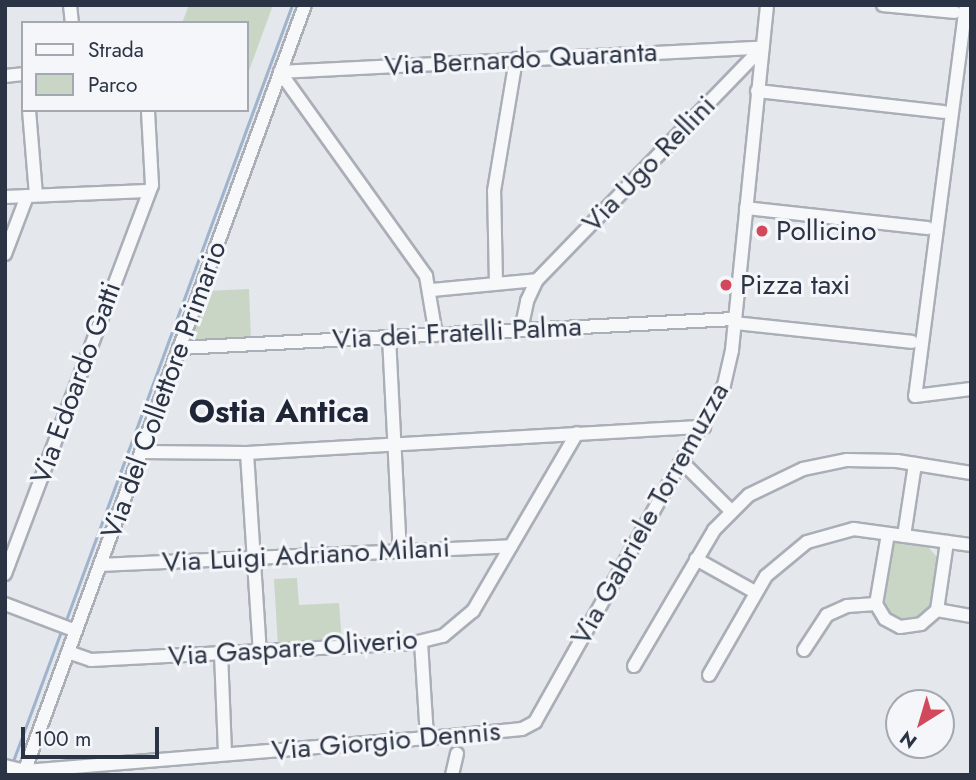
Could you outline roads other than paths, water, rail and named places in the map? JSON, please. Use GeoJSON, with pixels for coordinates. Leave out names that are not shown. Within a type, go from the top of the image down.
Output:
{"type":"FeatureCollection","features":[{"type":"Feature","properties":{"kind":"street","name":"Via del Collettore Primario"},"geometry":{"type":"LineString","coordinates":[[24,773],[305,5]]}},
{"type":"Feature","properties":{"kind":"street","name":"Via Gabriele Torremuzza"},"geometry":{"type":"LineString","coordinates":[[535,722],[704,427],[724,385],[735,321],[767,5]]}},
{"type":"Feature","properties":{"kind":"street"},"geometry":{"type":"LineString","coordinates":[[883,5],[960,9],[915,396],[971,389]]}},
{"type":"Feature","properties":{"kind":"street","name":"Via Bernardo Quaranta"},"geometry":{"type":"LineString","coordinates":[[280,72],[762,48]]}},
{"type":"Feature","properties":{"kind":"street","name":"Via Ugo Rellini"},"geometry":{"type":"LineString","coordinates":[[537,281],[762,48]]}},
{"type":"Feature","properties":{"kind":"street"},"geometry":{"type":"LineString","coordinates":[[496,283],[494,191],[516,59]]}},
{"type":"Feature","properties":{"kind":"street"},"geometry":{"type":"LineString","coordinates":[[280,72],[432,290],[436,334]]}},
{"type":"Feature","properties":{"kind":"street"},"geometry":{"type":"LineString","coordinates":[[757,91],[944,113]]}},
{"type":"Feature","properties":{"kind":"street"},"geometry":{"type":"LineString","coordinates":[[5,254],[31,195],[29,112]]}},
{"type":"Feature","properties":{"kind":"street","name":"Via Edoardo Gatti"},"geometry":{"type":"LineString","coordinates":[[5,574],[147,191],[152,185],[148,112]]}},
{"type":"Feature","properties":{"kind":"street"},"geometry":{"type":"LineString","coordinates":[[5,197],[147,191]]}},
{"type":"Feature","properties":{"kind":"street"},"geometry":{"type":"LineString","coordinates":[[746,208],[928,228]]}},
{"type":"Feature","properties":{"kind":"street"},"geometry":{"type":"LineString","coordinates":[[432,290],[537,281],[527,301],[521,330]]}},
{"type":"Feature","properties":{"kind":"street","name":"Via dei Fratelli Palma"},"geometry":{"type":"LineString","coordinates":[[179,348],[735,321],[912,342]]}},
{"type":"Feature","properties":{"kind":"street"},"geometry":{"type":"LineString","coordinates":[[389,337],[400,551]]}},
{"type":"Feature","properties":{"kind":"street"},"geometry":{"type":"LineString","coordinates":[[141,452],[162,455],[247,453],[704,427]]}},
{"type":"Feature","properties":{"kind":"street","name":"Via Gaspare Oliverio"},"geometry":{"type":"LineString","coordinates":[[68,652],[88,660],[260,652],[421,642],[449,633],[466,620],[577,433]]}},
{"type":"Feature","properties":{"kind":"street"},"geometry":{"type":"LineString","coordinates":[[247,453],[260,652]]}},
{"type":"Feature","properties":{"kind":"street"},"geometry":{"type":"LineString","coordinates":[[634,666],[695,559],[730,510],[749,495],[803,469],[847,460],[915,464],[971,473]]}},
{"type":"Feature","properties":{"kind":"street"},"geometry":{"type":"LineString","coordinates":[[682,463],[730,510]]}},
{"type":"Feature","properties":{"kind":"street"},"geometry":{"type":"LineString","coordinates":[[904,536],[915,464]]}},
{"type":"Feature","properties":{"kind":"street"},"geometry":{"type":"LineString","coordinates":[[709,675],[755,592],[781,560],[807,542],[854,529],[971,545]]}},
{"type":"Feature","properties":{"kind":"street"},"geometry":{"type":"LineString","coordinates":[[888,534],[876,604],[886,619],[900,627],[921,624],[937,610],[947,542]]}},
{"type":"Feature","properties":{"kind":"street","name":"Via Luigi Adriano Milani"},"geometry":{"type":"LineString","coordinates":[[100,565],[511,546]]}},
{"type":"Feature","properties":{"kind":"street"},"geometry":{"type":"LineString","coordinates":[[695,559],[755,592]]}},
{"type":"Feature","properties":{"kind":"street"},"geometry":{"type":"LineString","coordinates":[[5,604],[76,631]]}},
{"type":"Feature","properties":{"kind":"street"},"geometry":{"type":"LineString","coordinates":[[804,650],[827,615],[847,606],[876,604]]}},
{"type":"Feature","properties":{"kind":"street"},"geometry":{"type":"LineString","coordinates":[[937,610],[971,617]]}},
{"type":"Feature","properties":{"kind":"street"},"geometry":{"type":"LineString","coordinates":[[421,642],[427,738]]}},
{"type":"Feature","properties":{"kind":"street"},"geometry":{"type":"LineString","coordinates":[[221,653],[225,754]]}},
{"type":"Feature","properties":{"kind":"street","name":"Via Giorgio Dennis"},"geometry":{"type":"LineString","coordinates":[[5,766],[24,773],[517,730],[535,722]]}},
{"type":"Feature","properties":{"kind":"street"},"geometry":{"type":"LineString","coordinates":[[452,775],[457,754]]}},
{"type":"Feature","properties":{"kind":"waterway"},"geometry":{"type":"LineString","coordinates":[[65,623],[292,5]]}},
{"type":"Feature","properties":{"kind":"waterway"},"geometry":{"type":"LineString","coordinates":[[12,764],[62,629]]}},
{"type":"Feature","properties":{"kind":"place","name":"Pollicino"},"geometry":{"type":"Point","coordinates":[762,231]}},
{"type":"Feature","properties":{"kind":"place","name":"Pizza taxi"},"geometry":{"type":"Point","coordinates":[726,285]}},
{"type":"Feature","properties":{"kind":"district","name":"Ostia Antica"},"geometry":{"type":"Point","coordinates":[279,411]}}]}
